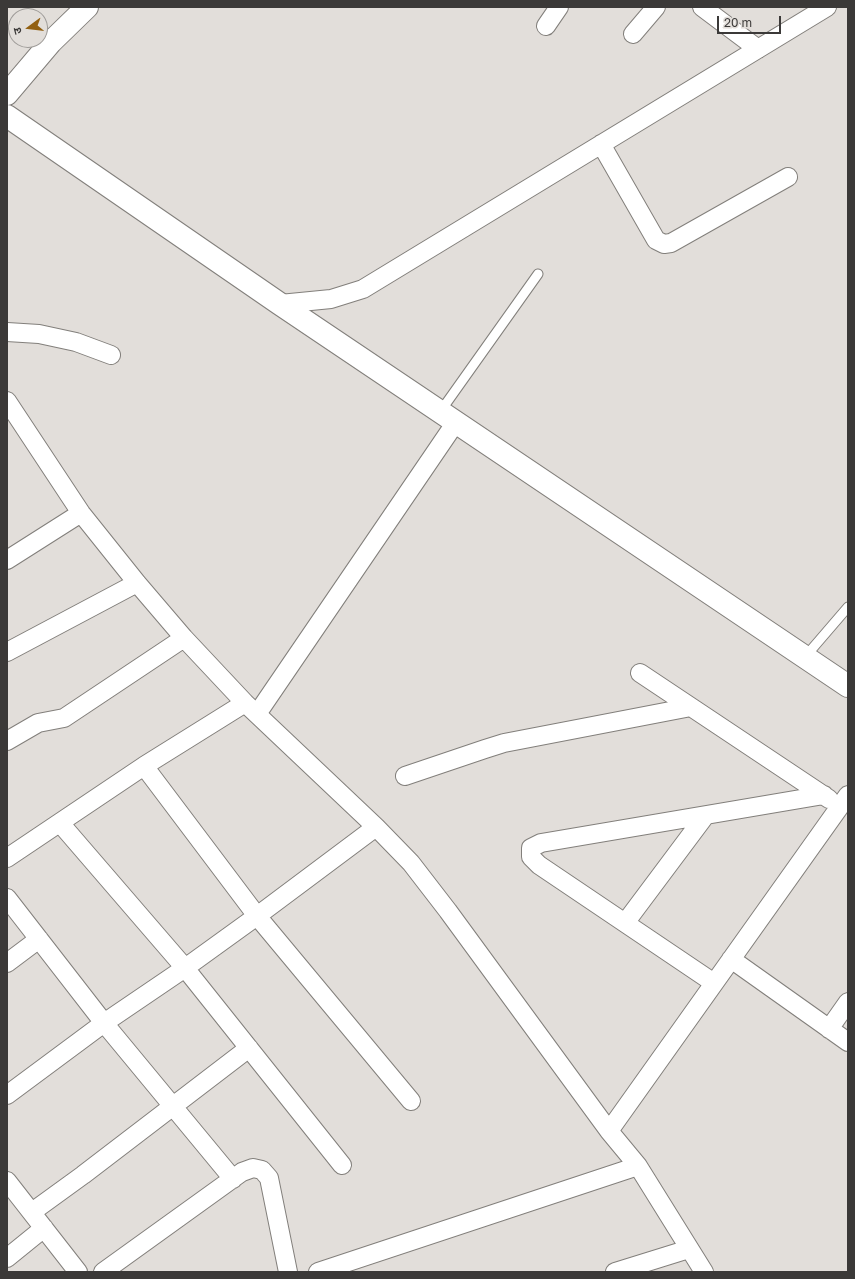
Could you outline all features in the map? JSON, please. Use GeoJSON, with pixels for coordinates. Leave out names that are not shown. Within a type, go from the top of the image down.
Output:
{"type":"FeatureCollection","features":[{"type":"Feature","properties":{"kind":"main road"},"geometry":{"type":"LineString","coordinates":[[7,94],[51,42],[87,7]]}},
{"type":"Feature","properties":{"kind":"main road"},"geometry":{"type":"LineString","coordinates":[[7,116],[280,304],[848,686]]}},
{"type":"Feature","properties":{"kind":"street"},"geometry":{"type":"LineString","coordinates":[[546,26],[559,7]]}},
{"type":"Feature","properties":{"kind":"street"},"geometry":{"type":"LineString","coordinates":[[633,34],[656,7]]}},
{"type":"Feature","properties":{"kind":"street"},"geometry":{"type":"LineString","coordinates":[[702,7],[758,49]]}},
{"type":"Feature","properties":{"kind":"street"},"geometry":{"type":"LineString","coordinates":[[280,304],[331,299],[363,289],[827,7]]}},
{"type":"Feature","properties":{"kind":"street"},"geometry":{"type":"LineString","coordinates":[[601,144],[656,240],[664,244],[671,243],[788,177]]}},
{"type":"Feature","properties":{"kind":"street"},"geometry":{"type":"LineString","coordinates":[[7,332],[39,334],[76,342],[112,355]]}},
{"type":"Feature","properties":{"kind":"street"},"geometry":{"type":"LineString","coordinates":[[7,401],[80,513],[184,638],[251,709],[376,827],[411,863],[448,911],[609,1131],[638,1166],[704,1272]]}},
{"type":"Feature","properties":{"kind":"street"},"geometry":{"type":"LineString","coordinates":[[7,858],[144,766],[251,709],[448,417]]}},
{"type":"Feature","properties":{"kind":"street"},"geometry":{"type":"LineString","coordinates":[[7,560],[80,513]]}},
{"type":"Feature","properties":{"kind":"street"},"geometry":{"type":"LineString","coordinates":[[7,652],[137,583]]}},
{"type":"Feature","properties":{"kind":"street"},"geometry":{"type":"LineString","coordinates":[[7,741],[38,723],[64,718],[184,638]]}},
{"type":"Feature","properties":{"kind":"street"},"geometry":{"type":"LineString","coordinates":[[609,1131],[731,959],[845,804],[824,795],[640,673]]}},
{"type":"Feature","properties":{"kind":"street"},"geometry":{"type":"LineString","coordinates":[[405,776],[504,743],[691,707]]}},
{"type":"Feature","properties":{"kind":"street"},"geometry":{"type":"LineString","coordinates":[[144,766],[257,916],[411,1101]]}},
{"type":"Feature","properties":{"kind":"street"},"geometry":{"type":"LineString","coordinates":[[714,983],[539,865],[531,857],[531,848],[541,843],[824,795]]}},
{"type":"Feature","properties":{"kind":"street"},"geometry":{"type":"LineString","coordinates":[[625,923],[705,816]]}},
{"type":"Feature","properties":{"kind":"street"},"geometry":{"type":"LineString","coordinates":[[60,823],[184,968],[342,1165]]}},
{"type":"Feature","properties":{"kind":"street"},"geometry":{"type":"LineString","coordinates":[[7,1095],[104,1023],[257,916],[376,827]]}},
{"type":"Feature","properties":{"kind":"street"},"geometry":{"type":"LineString","coordinates":[[7,898],[104,1023],[233,1178]]}},
{"type":"Feature","properties":{"kind":"street"},"geometry":{"type":"LineString","coordinates":[[7,963],[39,939]]}},
{"type":"Feature","properties":{"kind":"street"},"geometry":{"type":"LineString","coordinates":[[731,959],[848,1042]]}},
{"type":"Feature","properties":{"kind":"street"},"geometry":{"type":"LineString","coordinates":[[830,1029],[848,1002]]}},
{"type":"Feature","properties":{"kind":"street"},"geometry":{"type":"LineString","coordinates":[[32,1212],[249,1048]]}},
{"type":"Feature","properties":{"kind":"street"},"geometry":{"type":"LineString","coordinates":[[318,1272],[638,1166]]}},
{"type":"Feature","properties":{"kind":"street"},"geometry":{"type":"LineString","coordinates":[[103,1272],[233,1178],[242,1172],[254,1168],[262,1170],[269,1178],[288,1272]]}},
{"type":"Feature","properties":{"kind":"street"},"geometry":{"type":"LineString","coordinates":[[7,1181],[78,1272]]}},
{"type":"Feature","properties":{"kind":"street"},"geometry":{"type":"LineString","coordinates":[[7,1258],[44,1228]]}},
{"type":"Feature","properties":{"kind":"street"},"geometry":{"type":"LineString","coordinates":[[614,1272],[690,1249]]}},
{"type":"Feature","properties":{"kind":"lane"},"geometry":{"type":"LineString","coordinates":[[448,417],[538,274]]}},
{"type":"Feature","properties":{"kind":"lane"},"geometry":{"type":"LineString","coordinates":[[805,657],[848,607]]}}]}
